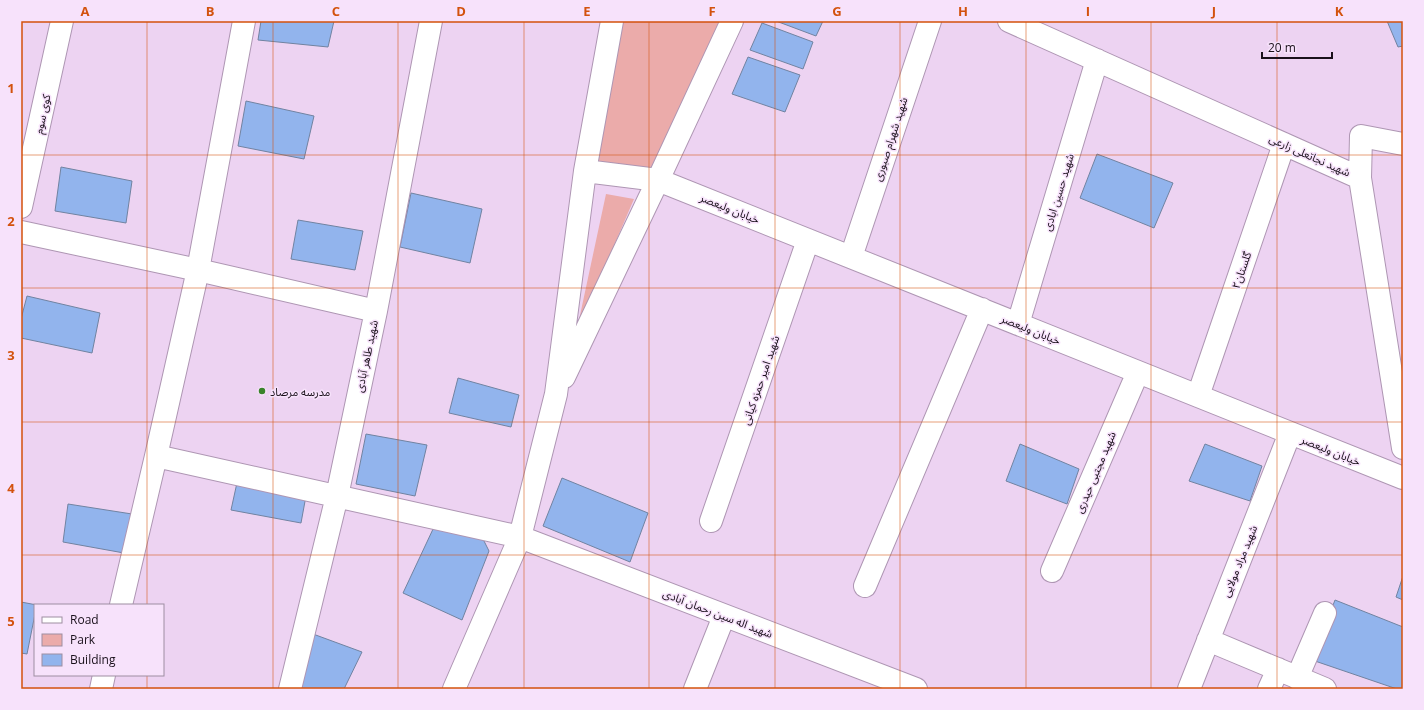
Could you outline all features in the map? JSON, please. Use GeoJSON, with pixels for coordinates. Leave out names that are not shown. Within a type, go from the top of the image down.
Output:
{"type":"FeatureCollection","features":[{"type":"Feature","properties":{"kind":"street","name":"کوی سوم"},"geometry":{"type":"LineString","coordinates":[[21,206],[62,21]]}},
{"type":"Feature","properties":{"kind":"street"},"geometry":{"type":"LineString","coordinates":[[121,604],[198,270],[244,21]]}},
{"type":"Feature","properties":{"kind":"street","name":"شهید طاهر آبادی"},"geometry":{"type":"LineString","coordinates":[[290,689],[337,496],[376,311],[431,21]]}},
{"type":"Feature","properties":{"kind":"street"},"geometry":{"type":"LineString","coordinates":[[454,689],[520,537],[556,394],[585,171],[612,21]]}},
{"type":"Feature","properties":{"kind":"street"},"geometry":{"type":"LineString","coordinates":[[556,394],[732,21]]}},
{"type":"Feature","properties":{"kind":"street","name":"شهید شهرام صبوری"},"geometry":{"type":"LineString","coordinates":[[851,257],[930,21]]}},
{"type":"Feature","properties":{"kind":"street","name":"شهید نجاتعلی زارعی"},"geometry":{"type":"LineString","coordinates":[[1008,21],[1360,178],[1403,448]]}},
{"type":"Feature","properties":{"kind":"street","name":"شهید حسین ابادی"},"geometry":{"type":"LineString","coordinates":[[1018,324],[1097,60]]}},
{"type":"Feature","properties":{"kind":"street"},"geometry":{"type":"LineString","coordinates":[[1360,178],[1361,136],[1403,144]]}},
{"type":"Feature","properties":{"kind":"street","name":"گلستان۲"},"geometry":{"type":"LineString","coordinates":[[1198,396],[1284,144]]}},
{"type":"Feature","properties":{"kind":"street","name":"خیابان ولیعصر"},"geometry":{"type":"LineString","coordinates":[[585,171],[658,180],[1403,478]]}},
{"type":"Feature","properties":{"kind":"street"},"geometry":{"type":"LineString","coordinates":[[21,232],[198,270],[376,311]]}},
{"type":"Feature","properties":{"kind":"street","name":"شهید امیر حمزه کیانی"},"geometry":{"type":"LineString","coordinates":[[711,521],[808,240]]}},
{"type":"Feature","properties":{"kind":"street"},"geometry":{"type":"LineString","coordinates":[[865,586],[982,310]]}},
{"type":"Feature","properties":{"kind":"street","name":"شهید مجتبی حیدری"},"geometry":{"type":"LineString","coordinates":[[1052,571],[1138,372]]}},
{"type":"Feature","properties":{"kind":"street","name":"شهید مراد مولایی"},"geometry":{"type":"LineString","coordinates":[[1188,689],[1290,433]]}},
{"type":"Feature","properties":{"kind":"street","name":"شهید اله سین رحمان آبادی"},"geometry":{"type":"LineString","coordinates":[[156,456],[520,537],[724,616],[869,680],[916,689]]}},
{"type":"Feature","properties":{"kind":"street"},"geometry":{"type":"LineString","coordinates":[[1269,689],[1288,674],[1325,613]]}},
{"type":"Feature","properties":{"kind":"street"},"geometry":{"type":"LineString","coordinates":[[695,689],[724,616]]}},
{"type":"Feature","properties":{"kind":"street"},"geometry":{"type":"LineString","coordinates":[[1208,640],[1325,689]]}},
{"type":"Feature","properties":{"kind":"street"},"geometry":{"type":"LineString","coordinates":[[101,689],[104,676]]}},
{"type":"Feature","properties":{"kind":"green space"},"geometry":{"type":"Polygon","coordinates":[[[620,21],[721,21],[652,169],[594,162],[620,21]]]}},
{"type":"Feature","properties":{"kind":"green space"},"geometry":{"type":"Polygon","coordinates":[[[606,194],[634,199],[576,334],[606,194]]]}},
{"type":"Feature","properties":{"kind":"building"},"geometry":{"type":"Polygon","coordinates":[[[261,21],[334,21],[328,47],[258,40],[261,21]]]}},
{"type":"Feature","properties":{"kind":"building"},"geometry":{"type":"Polygon","coordinates":[[[776,21],[823,21],[816,36],[776,21]]]}},
{"type":"Feature","properties":{"kind":"building"},"geometry":{"type":"Polygon","coordinates":[[[1387,21],[1403,21],[1403,46],[1398,47],[1387,21]]]}},
{"type":"Feature","properties":{"kind":"building"},"geometry":{"type":"Polygon","coordinates":[[[762,23],[813,42],[803,69],[750,50],[762,23]]]}},
{"type":"Feature","properties":{"kind":"building"},"geometry":{"type":"Polygon","coordinates":[[[748,57],[800,75],[785,112],[732,94],[748,57]]]}},
{"type":"Feature","properties":{"kind":"building"},"geometry":{"type":"Polygon","coordinates":[[[246,101],[314,116],[304,159],[238,146],[246,101]]]}},
{"type":"Feature","properties":{"kind":"building"},"geometry":{"type":"Polygon","coordinates":[[[1097,154],[1173,183],[1154,228],[1080,198],[1097,154]]]}},
{"type":"Feature","properties":{"kind":"building"},"geometry":{"type":"Polygon","coordinates":[[[61,167],[132,181],[126,223],[55,211],[61,167]]]}},
{"type":"Feature","properties":{"kind":"building"},"geometry":{"type":"Polygon","coordinates":[[[411,193],[482,209],[470,263],[400,247],[411,193]]]}},
{"type":"Feature","properties":{"kind":"building"},"geometry":{"type":"Polygon","coordinates":[[[298,220],[363,231],[355,270],[291,259],[298,220]]]}},
{"type":"Feature","properties":{"kind":"building"},"geometry":{"type":"Polygon","coordinates":[[[27,296],[100,313],[92,353],[21,338],[21,319],[27,296]]]}},
{"type":"Feature","properties":{"kind":"building"},"geometry":{"type":"Polygon","coordinates":[[[458,378],[519,395],[511,427],[449,413],[458,378]]]}},
{"type":"Feature","properties":{"kind":"building"},"geometry":{"type":"Polygon","coordinates":[[[366,434],[427,445],[415,496],[356,484],[366,434]]]}},
{"type":"Feature","properties":{"kind":"building"},"geometry":{"type":"Polygon","coordinates":[[[1020,444],[1079,469],[1067,504],[1006,481],[1020,444]]]}},
{"type":"Feature","properties":{"kind":"building"},"geometry":{"type":"Polygon","coordinates":[[[1205,444],[1262,466],[1250,501],[1189,481],[1205,444]]]}},
{"type":"Feature","properties":{"kind":"building"},"geometry":{"type":"Polygon","coordinates":[[[240,469],[308,485],[301,523],[231,510],[240,469]]]}},
{"type":"Feature","properties":{"kind":"building"},"geometry":{"type":"Polygon","coordinates":[[[562,478],[648,513],[630,562],[543,526],[562,478]]]}},
{"type":"Feature","properties":{"kind":"building"},"geometry":{"type":"Polygon","coordinates":[[[68,504],[132,514],[124,553],[63,542],[68,504]]]}},
{"type":"Feature","properties":{"kind":"building"},"geometry":{"type":"Polygon","coordinates":[[[434,527],[482,537],[489,551],[462,620],[403,593],[434,527]]]}},
{"type":"Feature","properties":{"kind":"building"},"geometry":{"type":"Polygon","coordinates":[[[1403,576],[1403,600],[1396,597],[1403,576]]]}},
{"type":"Feature","properties":{"kind":"building"},"geometry":{"type":"Polygon","coordinates":[[[1335,600],[1403,627],[1403,689],[1397,689],[1312,660],[1335,600]]]}},
{"type":"Feature","properties":{"kind":"building"},"geometry":{"type":"Polygon","coordinates":[[[21,602],[34,604],[34,619],[27,654],[21,653],[21,602]]]}},
{"type":"Feature","properties":{"kind":"building"},"geometry":{"type":"Polygon","coordinates":[[[313,634],[362,652],[344,689],[299,689],[313,634]]]}},
{"type":"Feature","properties":{"kind":"place","name":"مدرسه مرصاد"},"geometry":{"type":"Point","coordinates":[262,391]}}]}
